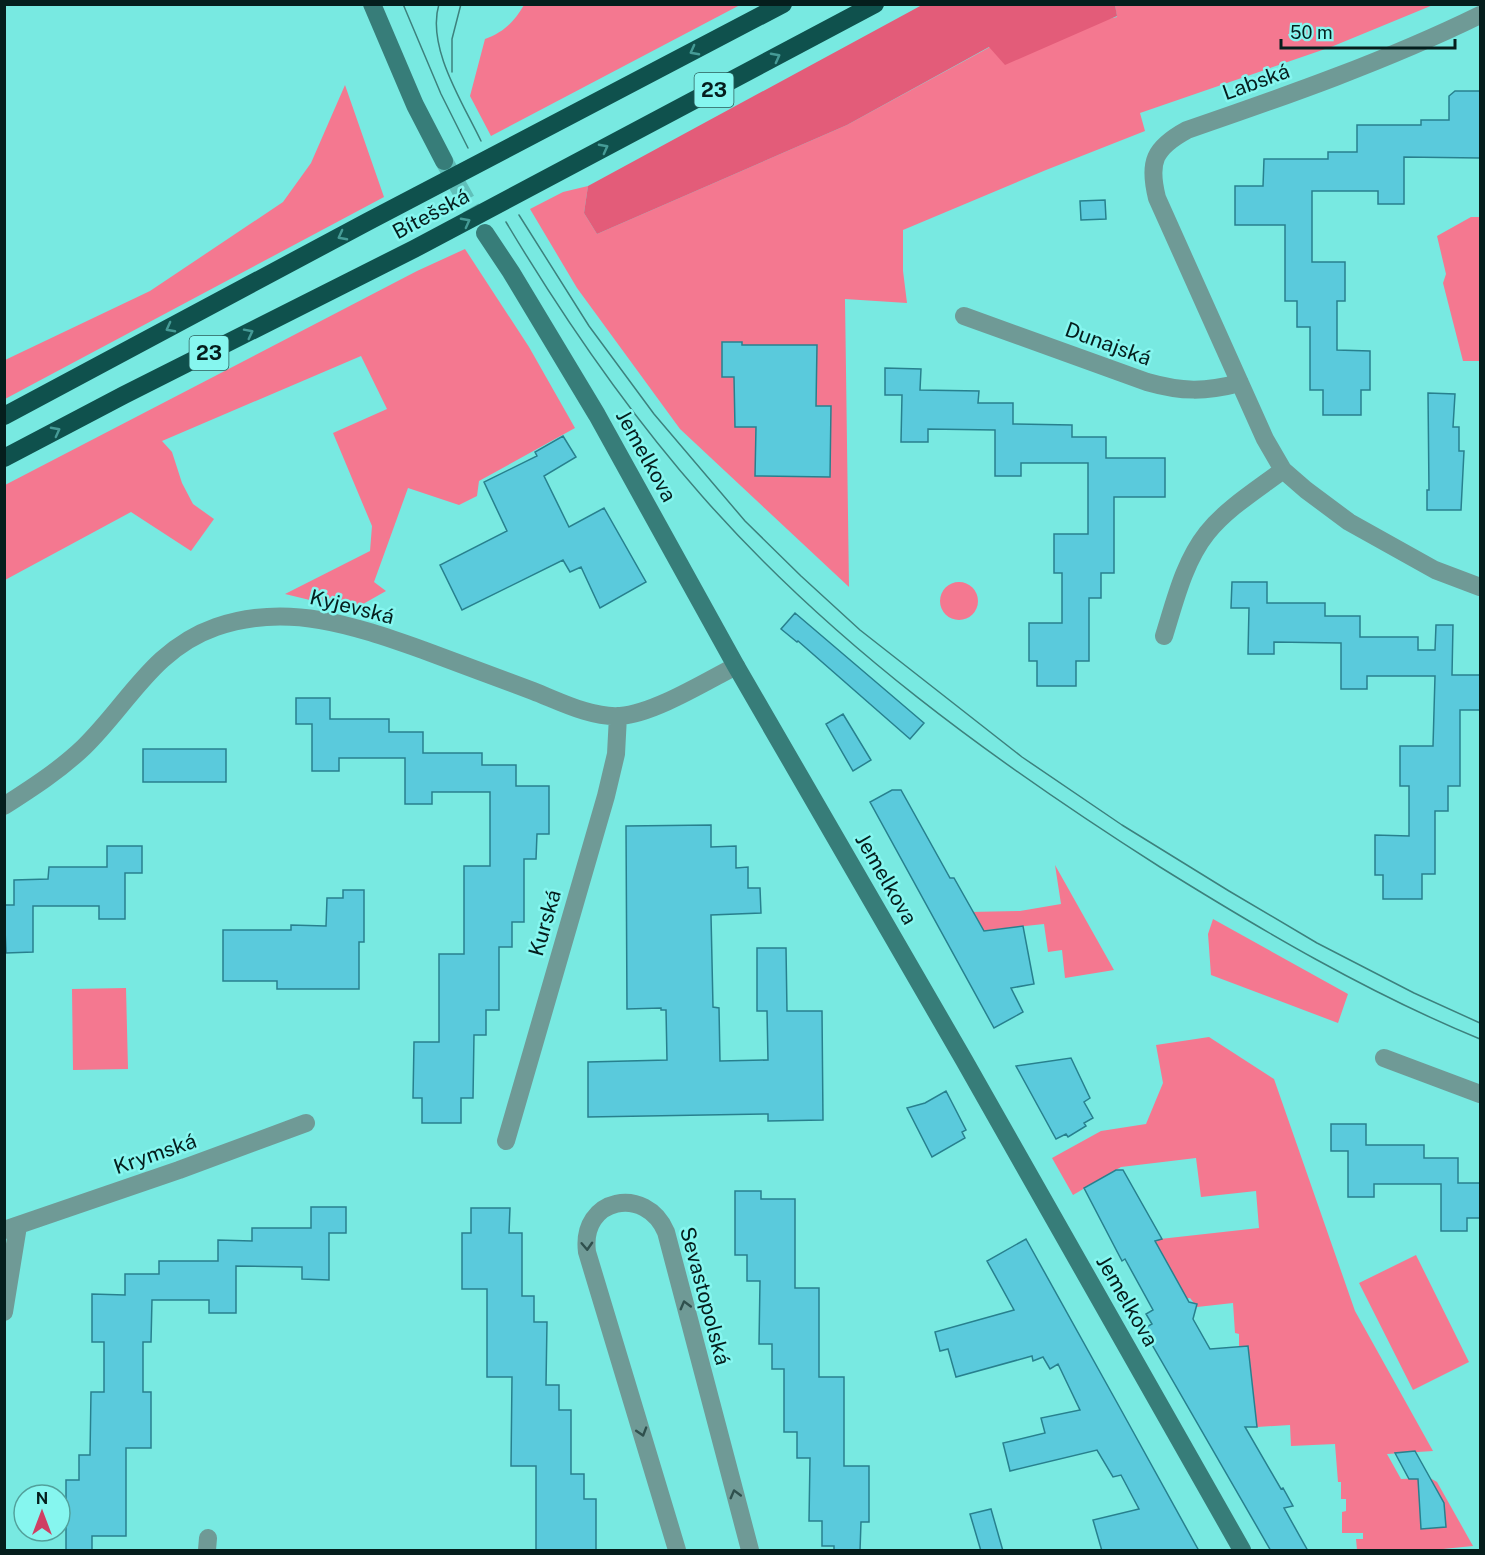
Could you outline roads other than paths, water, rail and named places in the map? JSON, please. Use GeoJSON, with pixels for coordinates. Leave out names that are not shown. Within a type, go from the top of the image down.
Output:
{"type":"FeatureCollection","features":[{"type":"Feature","properties":{"kind":"highway","name":"Bítešská"},"geometry":{"type":"LineString","coordinates":[[4,416],[783,4]]}},
{"type":"Feature","properties":{"kind":"highway","name":"Bítešská"},"geometry":{"type":"LineString","coordinates":[[4,458],[414,249],[875,4]]}},
{"type":"Feature","properties":{"kind":"street"},"geometry":{"type":"LineString","coordinates":[[372,4],[415,105],[444,161]]}},
{"type":"Feature","properties":{"kind":"street","name":"Labská"},"geometry":{"type":"LineString","coordinates":[[1240,383],[1158,198],[1153,183],[1154,159],[1170,140],[1187,130],[1346,74],[1442,34],[1480,15]]}},
{"type":"Feature","properties":{"kind":"street","name":"Jemelkova"},"geometry":{"type":"LineString","coordinates":[[485,233],[597,415],[735,666],[964,1060],[1242,1551]]}},
{"type":"Feature","properties":{"kind":"street","name":"Dunajská"},"geometry":{"type":"LineString","coordinates":[[964,316],[1167,388],[1201,391],[1240,383]]}},
{"type":"Feature","properties":{"kind":"street"},"geometry":{"type":"LineString","coordinates":[[1240,383],[1265,439],[1283,470],[1306,490],[1349,522],[1435,570],[1480,586]]}},
{"type":"Feature","properties":{"kind":"street"},"geometry":{"type":"LineString","coordinates":[[1164,636],[1185,572],[1195,550],[1223,517],[1283,470]]}},
{"type":"Feature","properties":{"kind":"street","name":"Kyjevská"},"geometry":{"type":"LineString","coordinates":[[4,806],[42,782],[86,745],[143,677],[168,653],[191,638],[217,627],[250,618],[297,616],[342,623],[384,636],[580,708],[618,716],[637,713],[656,705],[735,666]]}},
{"type":"Feature","properties":{"kind":"street","name":"Kurská"},"geometry":{"type":"LineString","coordinates":[[506,1141],[606,796],[616,754],[618,716]]}},
{"type":"Feature","properties":{"kind":"street"},"geometry":{"type":"LineString","coordinates":[[1384,1058],[1480,1094]]}},
{"type":"Feature","properties":{"kind":"street","name":"Krymská"},"geometry":{"type":"LineString","coordinates":[[4,1312],[11,1228],[306,1123]]}},
{"type":"Feature","properties":{"kind":"street","name":"Sevastopolská"},"geometry":{"type":"LineString","coordinates":[[677,1551],[587,1252],[586,1237],[593,1217],[603,1209],[618,1203],[631,1203],[645,1208],[656,1215],[666,1232],[750,1551]]}},
{"type":"Feature","properties":{"kind":"tunnel"},"geometry":{"type":"LineString","coordinates":[[444,161],[483,230]]}},
{"type":"Feature","properties":{"kind":"tram line"},"geometry":{"type":"LineString","coordinates":[[403,4],[441,94],[468,148]]}},
{"type":"Feature","properties":{"kind":"tram line"},"geometry":{"type":"LineString","coordinates":[[439,4],[436,21],[442,56],[456,92],[481,141]]}},
{"type":"Feature","properties":{"kind":"tram line"},"geometry":{"type":"LineString","coordinates":[[452,72],[452,39],[461,4]]}},
{"type":"Feature","properties":{"kind":"tram line"},"geometry":{"type":"LineString","coordinates":[[519,215],[589,326],[654,414],[745,521],[860,630],[1022,757],[1122,825],[1317,943],[1414,993],[1480,1023]]}},
{"type":"Feature","properties":{"kind":"tram line"},"geometry":{"type":"LineString","coordinates":[[506,222],[598,364],[674,464],[752,550],[805,602],[861,651],[918,698],[1037,786],[1160,867],[1317,960],[1397,1002],[1480,1039]]}}]}
